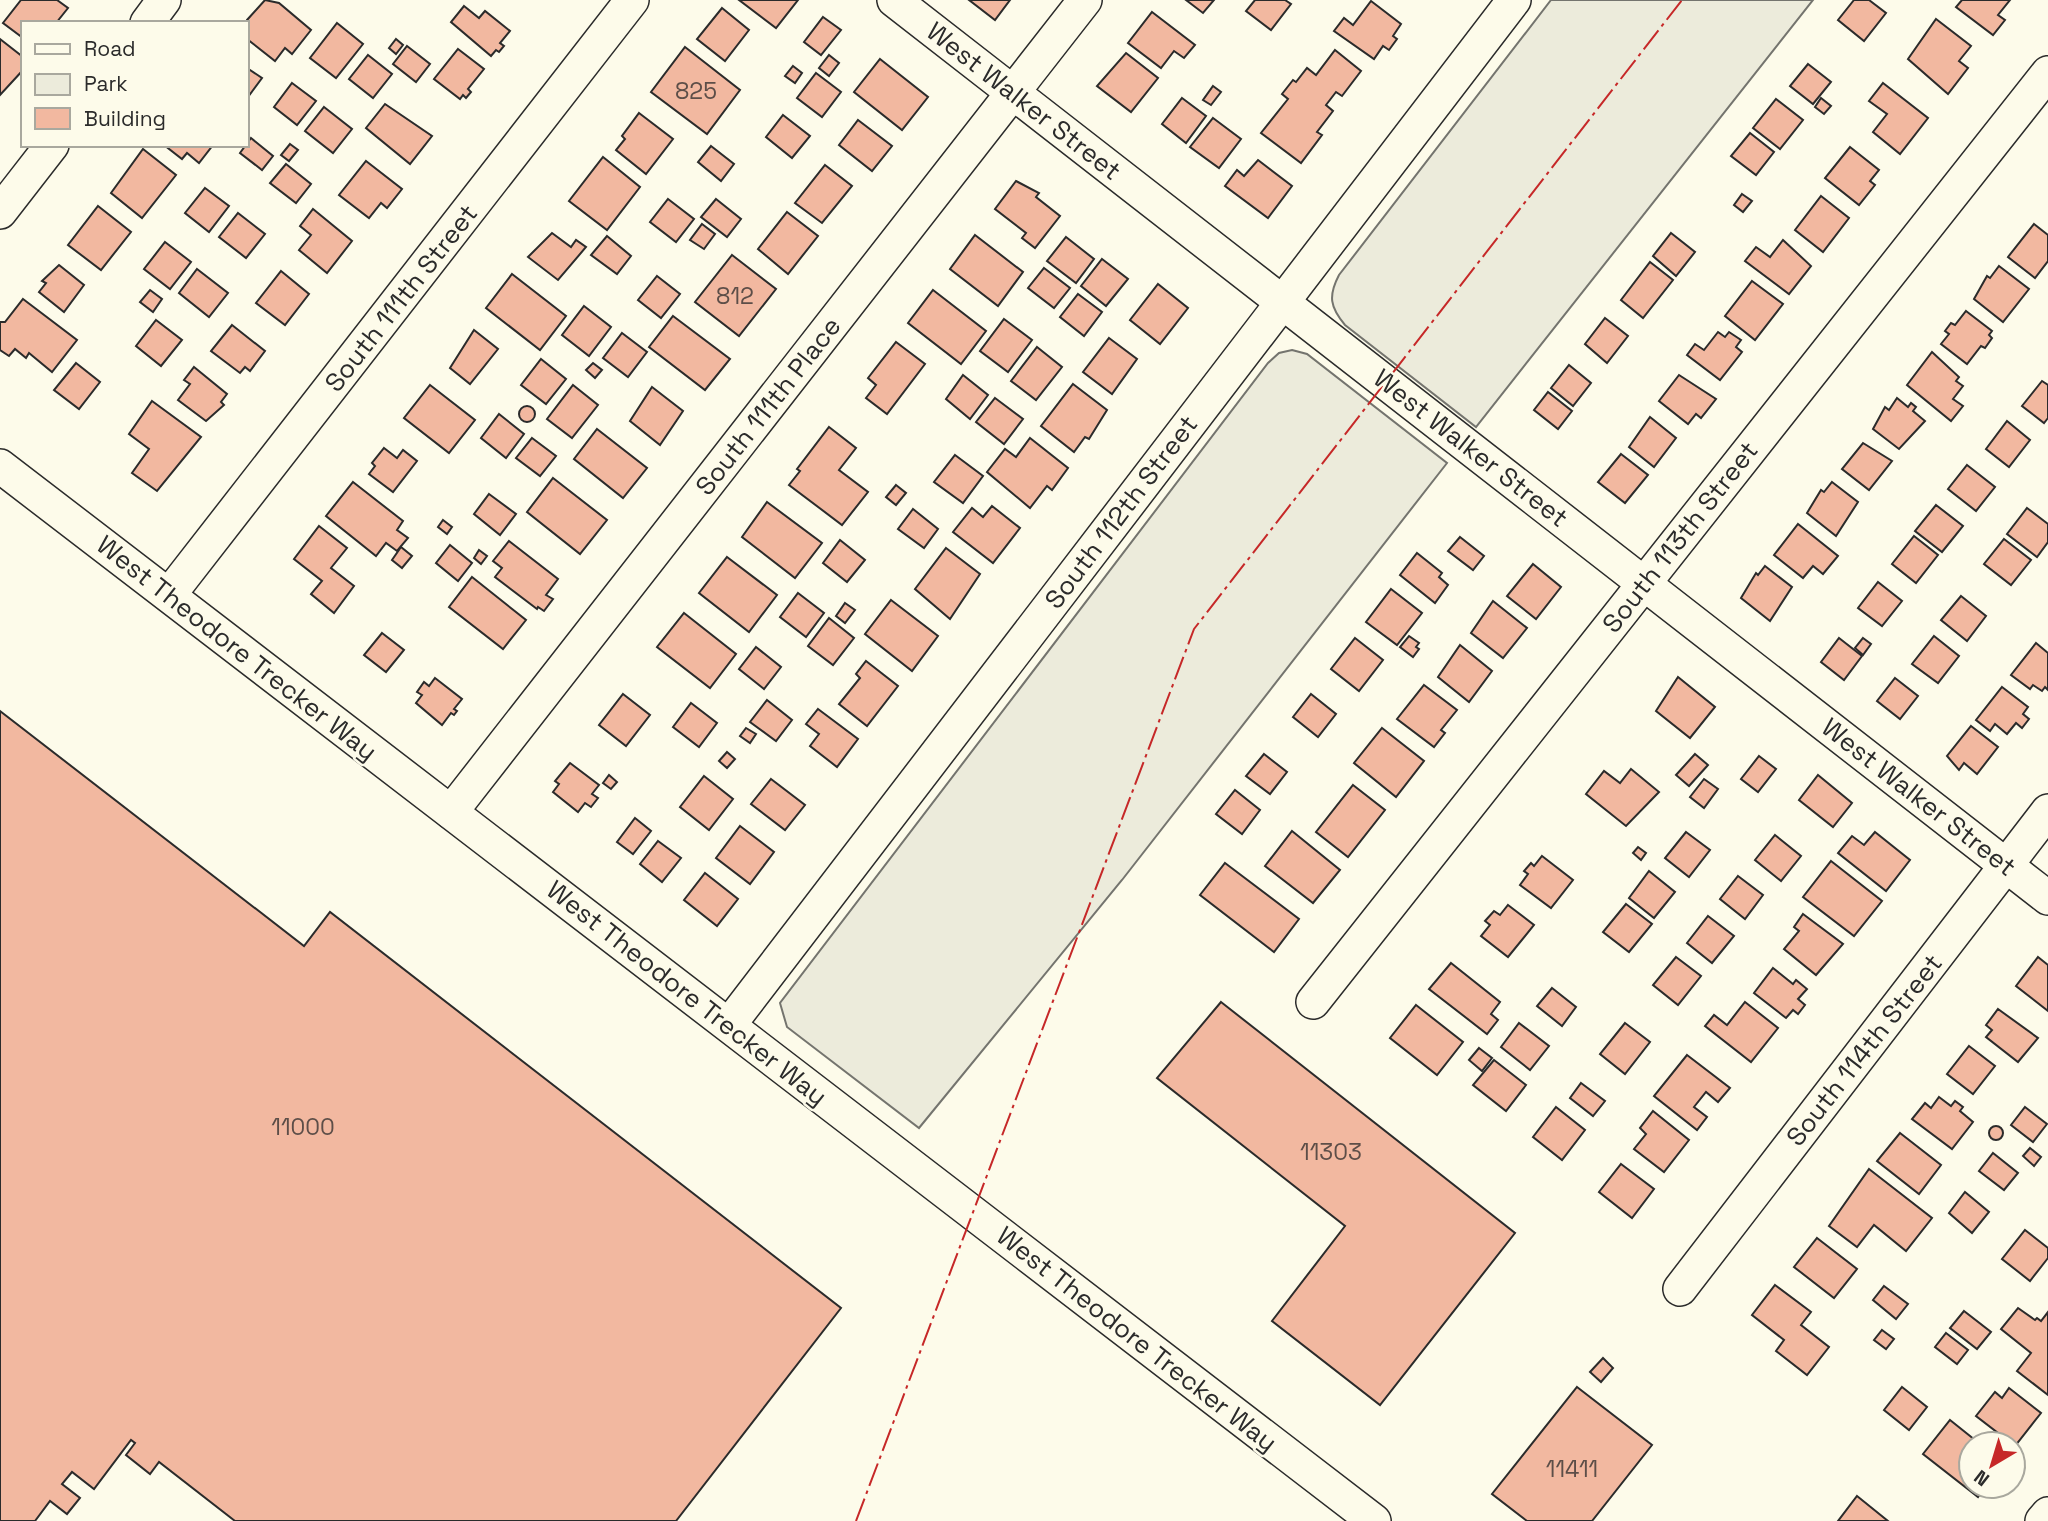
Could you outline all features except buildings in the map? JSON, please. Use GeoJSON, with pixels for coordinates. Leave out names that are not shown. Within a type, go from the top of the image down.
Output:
{"type":"FeatureCollection","features":[{"type":"Feature","properties":{"kind":"street"},"geometry":{"type":"LineString","coordinates":[[148,21],[164,0]]}},
{"type":"Feature","properties":{"kind":"street","name":"South 111th Street"},"geometry":{"type":"LineString","coordinates":[[169,595],[632,0]]}},
{"type":"Feature","properties":{"kind":"street","name":"West Walker Street"},"geometry":{"type":"LineString","coordinates":[[894,0],[2048,898]]}},
{"type":"Feature","properties":{"kind":"street","name":"South 111th Place"},"geometry":{"type":"LineString","coordinates":[[451,811],[1085,0]]}},
{"type":"Feature","properties":{"kind":"street","name":"South 112th Street"},"geometry":{"type":"LineString","coordinates":[[729,1025],[1514,0]]}},
{"type":"Feature","properties":{"kind":"street","name":"South 113th Street"},"geometry":{"type":"LineString","coordinates":[[1313,1002],[2048,73]]}},
{"type":"Feature","properties":{"kind":"street"},"geometry":{"type":"LineString","coordinates":[[0,212],[50,147]]}},
{"type":"Feature","properties":{"kind":"street","name":"West Theodore Trecker Way"},"geometry":{"type":"LineString","coordinates":[[0,466],[1374,1521]]}},
{"type":"Feature","properties":{"kind":"street","name":"South 114th Street"},"geometry":{"type":"LineString","coordinates":[[1679,1289],[2048,811]]}},
{"type":"Feature","properties":{"kind":"street"},"geometry":{"type":"LineString","coordinates":[[2042,1521],[2048,1514]]}},
{"type":"Feature","properties":{"kind":"green space"},"geometry":{"type":"Polygon","coordinates":[[[1551,0],[1813,0],[1476,427],[1345,325],[1336,313],[1332,301],[1333,289],[1339,275],[1551,0]]]}},
{"type":"Feature","properties":{"kind":"green space"},"geometry":{"type":"Polygon","coordinates":[[[1292,350],[1307,354],[1447,463],[1122,880],[919,1128],[787,1027],[780,1003],[1268,363],[1279,353],[1292,350]]]}},
{"type":"Feature","properties":{"kind":"power"},"geometry":{"type":"LineString","coordinates":[[856,1521],[1194,629],[1682,0]]}}]}
